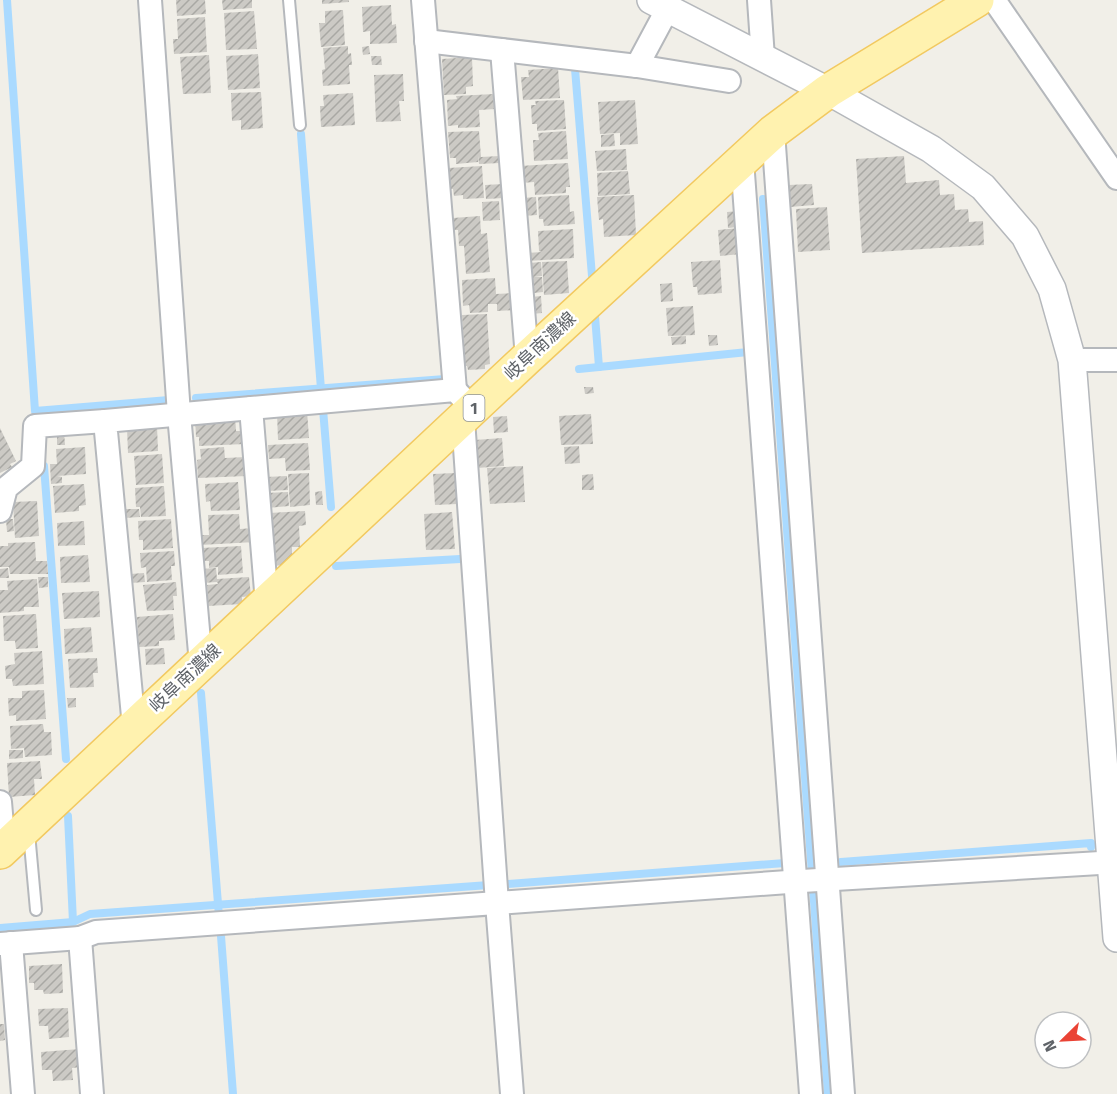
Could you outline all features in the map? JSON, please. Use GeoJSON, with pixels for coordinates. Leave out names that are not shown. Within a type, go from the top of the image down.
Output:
{"type":"FeatureCollection","features":[{"type":"Feature","properties":{"kind":"main road","name":"岐阜南濃線"},"geometry":{"type":"LineString","coordinates":[[2,850],[267,603],[464,406],[527,358],[773,132],[828,91],[977,0]]}},
{"type":"Feature","properties":{"kind":"street"},"geometry":{"type":"LineString","coordinates":[[150,0],[179,414],[201,664]]}},
{"type":"Feature","properties":{"kind":"street"},"geometry":{"type":"LineString","coordinates":[[423,0],[464,406],[512,1094]]}},
{"type":"Feature","properties":{"kind":"street"},"geometry":{"type":"LineString","coordinates":[[759,0],[763,58]]}},
{"type":"Feature","properties":{"kind":"street"},"geometry":{"type":"LineString","coordinates":[[994,0],[1117,178]]}},
{"type":"Feature","properties":{"kind":"street"},"geometry":{"type":"LineString","coordinates":[[637,66],[675,11],[828,91],[931,149],[983,187],[1025,236],[1053,289],[1072,360],[1111,775],[1117,938]]}},
{"type":"Feature","properties":{"kind":"street"},"geometry":{"type":"LineString","coordinates":[[426,41],[637,66],[729,81]]}},
{"type":"Feature","properties":{"kind":"street"},"geometry":{"type":"LineString","coordinates":[[502,50],[527,358]]}},
{"type":"Feature","properties":{"kind":"street"},"geometry":{"type":"LineString","coordinates":[[773,132],[811,881],[810,1094]]}},
{"type":"Feature","properties":{"kind":"street"},"geometry":{"type":"LineString","coordinates":[[742,160],[811,881],[843,1094]]}},
{"type":"Feature","properties":{"kind":"street"},"geometry":{"type":"LineString","coordinates":[[1072,360],[1117,360]]}},
{"type":"Feature","properties":{"kind":"street"},"geometry":{"type":"LineString","coordinates":[[0,511],[6,488],[33,466],[35,426],[251,408],[464,406]]}},
{"type":"Feature","properties":{"kind":"street"},"geometry":{"type":"LineString","coordinates":[[251,408],[267,603]]}},
{"type":"Feature","properties":{"kind":"street"},"geometry":{"type":"LineString","coordinates":[[105,420],[134,727]]}},
{"type":"Feature","properties":{"kind":"street"},"geometry":{"type":"LineString","coordinates":[[0,802],[2,850]]}},
{"type":"Feature","properties":{"kind":"street"},"geometry":{"type":"LineString","coordinates":[[23,1094],[6,944],[80,938],[96,932],[811,881],[1114,862]]}},
{"type":"Feature","properties":{"kind":"street"},"geometry":{"type":"LineString","coordinates":[[80,938],[92,1094]]}},
{"type":"Feature","properties":{"kind":"lane"},"geometry":{"type":"LineString","coordinates":[[289,0],[300,125]]}},
{"type":"Feature","properties":{"kind":"lane"},"geometry":{"type":"LineString","coordinates":[[29,826],[36,910]]}},
{"type":"Feature","properties":{"kind":"building"},"geometry":{"type":"Polygon","coordinates":[[[176,0],[205,0],[206,14],[177,16],[176,0]]]}},
{"type":"Feature","properties":{"kind":"building"},"geometry":{"type":"Polygon","coordinates":[[[222,0],[252,0],[252,8],[223,10],[222,0]]]}},
{"type":"Feature","properties":{"kind":"building"},"geometry":{"type":"Polygon","coordinates":[[[322,0],[349,0],[349,2],[322,4],[322,0]]]}},
{"type":"Feature","properties":{"kind":"building"},"geometry":{"type":"Polygon","coordinates":[[[391,5],[392,25],[396,24],[397,43],[370,44],[370,31],[363,32],[362,7],[391,5]]]}},
{"type":"Feature","properties":{"kind":"building"},"geometry":{"type":"Polygon","coordinates":[[[343,10],[345,45],[321,47],[319,23],[325,23],[325,11],[343,10]]]}},
{"type":"Feature","properties":{"kind":"building"},"geometry":{"type":"Polygon","coordinates":[[[254,11],[257,49],[226,50],[224,13],[254,11]]]}},
{"type":"Feature","properties":{"kind":"building"},"geometry":{"type":"Polygon","coordinates":[[[205,17],[207,52],[174,54],[173,39],[178,39],[177,19],[205,17]]]}},
{"type":"Feature","properties":{"kind":"building"},"geometry":{"type":"Polygon","coordinates":[[[348,46],[352,65],[349,65],[350,84],[323,86],[322,70],[325,69],[323,48],[348,46]]]}},
{"type":"Feature","properties":{"kind":"building"},"geometry":{"type":"Polygon","coordinates":[[[369,46],[370,54],[363,55],[362,47],[369,46]]]}},
{"type":"Feature","properties":{"kind":"building"},"geometry":{"type":"Polygon","coordinates":[[[258,54],[260,88],[228,90],[226,56],[258,54]]]}},
{"type":"Feature","properties":{"kind":"building"},"geometry":{"type":"Polygon","coordinates":[[[209,55],[211,93],[183,94],[180,57],[209,55]]]}},
{"type":"Feature","properties":{"kind":"building"},"geometry":{"type":"Polygon","coordinates":[[[371,56],[381,56],[382,65],[372,65],[371,56]]]}},
{"type":"Feature","properties":{"kind":"building"},"geometry":{"type":"Polygon","coordinates":[[[472,57],[473,86],[466,87],[466,94],[444,95],[442,59],[472,57]]]}},
{"type":"Feature","properties":{"kind":"building"},"geometry":{"type":"Polygon","coordinates":[[[558,68],[560,98],[523,100],[521,77],[529,77],[528,70],[558,68]]]}},
{"type":"Feature","properties":{"kind":"building"},"geometry":{"type":"Polygon","coordinates":[[[403,74],[404,101],[399,101],[401,121],[376,122],[374,75],[403,74]]]}},
{"type":"Feature","properties":{"kind":"building"},"geometry":{"type":"Polygon","coordinates":[[[261,92],[263,128],[241,130],[241,120],[232,121],[231,93],[261,92]]]}},
{"type":"Feature","properties":{"kind":"building"},"geometry":{"type":"Polygon","coordinates":[[[353,93],[355,125],[321,127],[320,106],[324,106],[323,95],[353,93]]]}},
{"type":"Feature","properties":{"kind":"building"},"geometry":{"type":"Polygon","coordinates":[[[494,94],[495,109],[479,110],[480,127],[448,126],[447,100],[457,99],[456,96],[494,94]]]}},
{"type":"Feature","properties":{"kind":"building"},"geometry":{"type":"Polygon","coordinates":[[[564,100],[566,129],[537,131],[537,124],[532,124],[531,105],[536,105],[535,101],[564,100]]]}},
{"type":"Feature","properties":{"kind":"building"},"geometry":{"type":"Polygon","coordinates":[[[635,100],[638,144],[620,145],[620,133],[600,134],[598,102],[635,100]]]}},
{"type":"Feature","properties":{"kind":"building"},"geometry":{"type":"Polygon","coordinates":[[[479,131],[481,157],[500,156],[500,163],[479,164],[478,156],[478,162],[456,164],[456,158],[450,158],[448,132],[479,131]]]}},
{"type":"Feature","properties":{"kind":"building"},"geometry":{"type":"Polygon","coordinates":[[[566,131],[568,159],[534,161],[533,140],[539,140],[538,133],[566,131]]]}},
{"type":"Feature","properties":{"kind":"building"},"geometry":{"type":"Polygon","coordinates":[[[614,134],[615,146],[601,147],[601,135],[614,134]]]}},
{"type":"Feature","properties":{"kind":"building"},"geometry":{"type":"Polygon","coordinates":[[[626,149],[627,170],[597,171],[595,151],[626,149]]]}},
{"type":"Feature","properties":{"kind":"building"},"geometry":{"type":"Polygon","coordinates":[[[904,156],[906,183],[939,180],[940,195],[954,194],[955,210],[968,209],[969,222],[983,221],[984,245],[862,253],[856,159],[904,156]]]}},
{"type":"Feature","properties":{"kind":"building"},"geometry":{"type":"Polygon","coordinates":[[[568,163],[570,187],[566,187],[566,193],[535,195],[534,182],[521,183],[520,166],[568,163]]]}},
{"type":"Feature","properties":{"kind":"building"},"geometry":{"type":"Polygon","coordinates":[[[482,166],[484,198],[463,199],[463,195],[454,196],[453,189],[449,189],[448,168],[482,166]]]}},
{"type":"Feature","properties":{"kind":"building"},"geometry":{"type":"Polygon","coordinates":[[[628,171],[630,194],[598,196],[597,173],[628,171]]]}},
{"type":"Feature","properties":{"kind":"building"},"geometry":{"type":"Polygon","coordinates":[[[503,184],[504,198],[486,199],[485,185],[503,184]]]}},
{"type":"Feature","properties":{"kind":"building"},"geometry":{"type":"Polygon","coordinates":[[[812,184],[814,205],[790,207],[788,185],[812,184]]]}},
{"type":"Feature","properties":{"kind":"building"},"geometry":{"type":"Polygon","coordinates":[[[569,195],[570,212],[574,211],[575,224],[544,226],[543,219],[539,219],[538,197],[569,195]]]}},
{"type":"Feature","properties":{"kind":"building"},"geometry":{"type":"Polygon","coordinates":[[[634,195],[636,235],[604,237],[603,219],[599,220],[597,197],[634,195]]]}},
{"type":"Feature","properties":{"kind":"building"},"geometry":{"type":"Polygon","coordinates":[[[536,197],[537,215],[523,216],[523,198],[536,197]]]}},
{"type":"Feature","properties":{"kind":"building"},"geometry":{"type":"Polygon","coordinates":[[[499,201],[500,220],[483,221],[482,202],[499,201]]]}},
{"type":"Feature","properties":{"kind":"building"},"geometry":{"type":"Polygon","coordinates":[[[827,207],[830,250],[798,252],[796,209],[827,207]]]}},
{"type":"Feature","properties":{"kind":"building"},"geometry":{"type":"Polygon","coordinates":[[[738,211],[738,227],[728,228],[727,212],[738,211]]]}},
{"type":"Feature","properties":{"kind":"building"},"geometry":{"type":"Polygon","coordinates":[[[480,216],[481,234],[487,233],[490,272],[466,274],[464,246],[459,246],[458,230],[454,230],[453,218],[480,216]]]}},
{"type":"Feature","properties":{"kind":"building"},"geometry":{"type":"Polygon","coordinates":[[[739,228],[741,254],[720,256],[718,230],[739,228]]]}},
{"type":"Feature","properties":{"kind":"building"},"geometry":{"type":"Polygon","coordinates":[[[573,229],[574,258],[528,261],[527,253],[542,252],[539,251],[538,231],[573,229]]]}},
{"type":"Feature","properties":{"kind":"building"},"geometry":{"type":"Polygon","coordinates":[[[720,260],[722,293],[698,295],[697,287],[693,287],[691,262],[720,260]]]}},
{"type":"Feature","properties":{"kind":"building"},"geometry":{"type":"Polygon","coordinates":[[[567,261],[569,293],[544,295],[542,262],[567,261]]]}},
{"type":"Feature","properties":{"kind":"building"},"geometry":{"type":"Polygon","coordinates":[[[541,262],[542,276],[533,277],[542,277],[543,292],[534,293],[534,283],[530,283],[529,263],[541,262]]]}},
{"type":"Feature","properties":{"kind":"building"},"geometry":{"type":"Polygon","coordinates":[[[495,278],[496,294],[514,293],[515,310],[497,311],[497,304],[488,304],[488,312],[470,313],[469,305],[463,306],[462,280],[495,278]]]}},
{"type":"Feature","properties":{"kind":"building"},"geometry":{"type":"Polygon","coordinates":[[[672,283],[673,301],[661,302],[660,284],[672,283]]]}},
{"type":"Feature","properties":{"kind":"building"},"geometry":{"type":"Polygon","coordinates":[[[541,296],[542,313],[532,314],[531,297],[541,296]]]}},
{"type":"Feature","properties":{"kind":"building"},"geometry":{"type":"Polygon","coordinates":[[[693,306],[695,335],[668,336],[666,308],[693,306]]]}},
{"type":"Feature","properties":{"kind":"building"},"geometry":{"type":"Polygon","coordinates":[[[487,314],[490,364],[485,365],[485,369],[468,370],[465,366],[462,315],[487,314]]]}},
{"type":"Feature","properties":{"kind":"building"},"geometry":{"type":"Polygon","coordinates":[[[708,335],[717,335],[718,345],[709,346],[708,335]]]}},
{"type":"Feature","properties":{"kind":"building"},"geometry":{"type":"Polygon","coordinates":[[[686,336],[686,344],[672,345],[671,337],[686,336]]]}},
{"type":"Feature","properties":{"kind":"building"},"geometry":{"type":"Polygon","coordinates":[[[584,387],[593,387],[594,393],[585,394],[584,387]]]}},
{"type":"Feature","properties":{"kind":"building"},"geometry":{"type":"Polygon","coordinates":[[[307,411],[309,438],[278,440],[277,413],[307,411]]]}},
{"type":"Feature","properties":{"kind":"building"},"geometry":{"type":"Polygon","coordinates":[[[591,414],[593,444],[561,445],[559,416],[591,414]]]}},
{"type":"Feature","properties":{"kind":"building"},"geometry":{"type":"Polygon","coordinates":[[[235,415],[236,431],[244,431],[245,444],[199,446],[195,417],[235,415]]]}},
{"type":"Feature","properties":{"kind":"building"},"geometry":{"type":"Polygon","coordinates":[[[507,416],[508,432],[494,433],[493,417],[507,416]]]}},
{"type":"Feature","properties":{"kind":"building"},"geometry":{"type":"Polygon","coordinates":[[[157,426],[158,451],[128,453],[127,428],[157,426]]]}},
{"type":"Feature","properties":{"kind":"building"},"geometry":{"type":"Polygon","coordinates":[[[0,428],[16,461],[10,464],[12,467],[0,473],[0,428]]]}},
{"type":"Feature","properties":{"kind":"building"},"geometry":{"type":"Polygon","coordinates":[[[57,432],[64,432],[65,445],[57,445],[57,432]]]}},
{"type":"Feature","properties":{"kind":"building"},"geometry":{"type":"Polygon","coordinates":[[[502,438],[504,466],[477,468],[475,440],[502,438]]]}},
{"type":"Feature","properties":{"kind":"building"},"geometry":{"type":"Polygon","coordinates":[[[308,443],[310,470],[286,471],[285,458],[269,459],[268,445],[308,443]]]}},
{"type":"Feature","properties":{"kind":"building"},"geometry":{"type":"Polygon","coordinates":[[[579,446],[580,463],[565,464],[564,447],[579,446]]]}},
{"type":"Feature","properties":{"kind":"building"},"geometry":{"type":"Polygon","coordinates":[[[85,447],[86,474],[57,476],[62,477],[62,483],[51,484],[50,464],[57,464],[56,449],[85,447]]]}},
{"type":"Feature","properties":{"kind":"building"},"geometry":{"type":"Polygon","coordinates":[[[224,447],[225,458],[246,457],[247,476],[198,478],[197,460],[201,459],[200,449],[224,447]]]}},
{"type":"Feature","properties":{"kind":"building"},"geometry":{"type":"Polygon","coordinates":[[[162,454],[164,483],[136,485],[134,456],[162,454]]]}},
{"type":"Feature","properties":{"kind":"building"},"geometry":{"type":"Polygon","coordinates":[[[523,466],[525,502],[490,504],[487,468],[523,466]]]}},
{"type":"Feature","properties":{"kind":"building"},"geometry":{"type":"Polygon","coordinates":[[[309,473],[310,505],[290,507],[288,474],[309,473]]]}},
{"type":"Feature","properties":{"kind":"building"},"geometry":{"type":"Polygon","coordinates":[[[455,473],[457,504],[435,505],[433,474],[455,473]]]}},
{"type":"Feature","properties":{"kind":"building"},"geometry":{"type":"Polygon","coordinates":[[[593,474],[594,490],[582,490],[582,475],[593,474]]]}},
{"type":"Feature","properties":{"kind":"building"},"geometry":{"type":"Polygon","coordinates":[[[287,476],[288,490],[267,491],[266,477],[287,476]]]}},
{"type":"Feature","properties":{"kind":"building"},"geometry":{"type":"Polygon","coordinates":[[[238,482],[240,510],[211,511],[210,501],[206,502],[205,484],[238,482]]]}},
{"type":"Feature","properties":{"kind":"building"},"geometry":{"type":"Polygon","coordinates":[[[84,484],[86,505],[79,506],[79,511],[55,513],[53,486],[84,484]]]}},
{"type":"Feature","properties":{"kind":"building"},"geometry":{"type":"Polygon","coordinates":[[[164,486],[166,516],[141,517],[140,507],[136,507],[135,488],[164,486]]]}},
{"type":"Feature","properties":{"kind":"building"},"geometry":{"type":"Polygon","coordinates":[[[322,491],[323,505],[316,505],[315,492],[322,491]]]}},
{"type":"Feature","properties":{"kind":"building"},"geometry":{"type":"Polygon","coordinates":[[[288,492],[289,506],[267,508],[266,493],[288,492]]]}},
{"type":"Feature","properties":{"kind":"building"},"geometry":{"type":"Polygon","coordinates":[[[37,501],[39,536],[15,538],[13,502],[37,501]]]}},
{"type":"Feature","properties":{"kind":"building"},"geometry":{"type":"Polygon","coordinates":[[[124,509],[139,509],[140,517],[124,518],[124,509]]]}},
{"type":"Feature","properties":{"kind":"building"},"geometry":{"type":"Polygon","coordinates":[[[305,511],[306,525],[299,526],[300,547],[292,547],[292,558],[284,565],[273,566],[269,513],[305,511]]]}},
{"type":"Feature","properties":{"kind":"building"},"geometry":{"type":"Polygon","coordinates":[[[452,512],[455,549],[426,550],[424,514],[452,512]]]}},
{"type":"Feature","properties":{"kind":"building"},"geometry":{"type":"Polygon","coordinates":[[[239,514],[240,529],[254,528],[255,542],[200,545],[200,535],[209,535],[208,515],[239,514]]]}},
{"type":"Feature","properties":{"kind":"building"},"geometry":{"type":"Polygon","coordinates":[[[6,519],[13,519],[14,531],[7,532],[6,519]]]}},
{"type":"Feature","properties":{"kind":"building"},"geometry":{"type":"Polygon","coordinates":[[[171,519],[173,548],[143,550],[143,540],[139,540],[138,521],[171,519]]]}},
{"type":"Feature","properties":{"kind":"building"},"geometry":{"type":"Polygon","coordinates":[[[84,521],[85,545],[58,546],[57,523],[84,521]]]}},
{"type":"Feature","properties":{"kind":"building"},"geometry":{"type":"Polygon","coordinates":[[[35,542],[36,561],[47,561],[48,574],[10,574],[9,567],[0,567],[0,546],[8,546],[8,543],[35,542]]]}},
{"type":"Feature","properties":{"kind":"building"},"geometry":{"type":"Polygon","coordinates":[[[241,546],[243,573],[218,575],[218,567],[209,568],[209,561],[202,561],[201,548],[241,546]]]}},
{"type":"Feature","properties":{"kind":"building"},"geometry":{"type":"Polygon","coordinates":[[[174,551],[175,566],[171,566],[172,580],[147,582],[146,567],[141,568],[140,553],[174,551]]]}},
{"type":"Feature","properties":{"kind":"building"},"geometry":{"type":"Polygon","coordinates":[[[88,555],[90,582],[61,583],[60,557],[88,555]]]}},
{"type":"Feature","properties":{"kind":"building"},"geometry":{"type":"Polygon","coordinates":[[[8,568],[9,578],[0,578],[0,569],[8,568]]]}},
{"type":"Feature","properties":{"kind":"building"},"geometry":{"type":"Polygon","coordinates":[[[216,568],[217,579],[249,577],[251,596],[242,597],[242,604],[208,606],[207,585],[218,584],[217,582],[202,583],[201,569],[216,568]]]}},
{"type":"Feature","properties":{"kind":"building"},"geometry":{"type":"Polygon","coordinates":[[[144,573],[145,582],[130,583],[130,574],[144,573]]]}},
{"type":"Feature","properties":{"kind":"building"},"geometry":{"type":"Polygon","coordinates":[[[38,577],[48,577],[48,587],[39,588],[38,577]]]}},
{"type":"Feature","properties":{"kind":"building"},"geometry":{"type":"Polygon","coordinates":[[[37,579],[39,607],[24,607],[24,611],[0,613],[0,590],[8,590],[7,581],[37,579]]]}},
{"type":"Feature","properties":{"kind":"building"},"geometry":{"type":"Polygon","coordinates":[[[176,582],[177,596],[173,596],[174,610],[147,611],[143,585],[176,582]]]}},
{"type":"Feature","properties":{"kind":"building"},"geometry":{"type":"Polygon","coordinates":[[[99,591],[100,617],[64,619],[62,593],[99,591]]]}},
{"type":"Feature","properties":{"kind":"building"},"geometry":{"type":"Polygon","coordinates":[[[36,614],[38,648],[16,649],[15,641],[4,641],[3,616],[36,614]]]}},
{"type":"Feature","properties":{"kind":"building"},"geometry":{"type":"Polygon","coordinates":[[[173,614],[175,640],[159,641],[159,646],[139,647],[137,617],[173,614]]]}},
{"type":"Feature","properties":{"kind":"building"},"geometry":{"type":"Polygon","coordinates":[[[91,627],[93,652],[65,654],[64,629],[91,627]]]}},
{"type":"Feature","properties":{"kind":"building"},"geometry":{"type":"Polygon","coordinates":[[[164,648],[165,664],[146,665],[145,649],[164,648]]]}},
{"type":"Feature","properties":{"kind":"building"},"geometry":{"type":"Polygon","coordinates":[[[42,651],[44,684],[13,686],[12,679],[6,679],[5,666],[15,664],[14,653],[42,651]]]}},
{"type":"Feature","properties":{"kind":"building"},"geometry":{"type":"Polygon","coordinates":[[[97,658],[98,673],[93,673],[94,687],[70,688],[68,659],[97,658]]]}},
{"type":"Feature","properties":{"kind":"building"},"geometry":{"type":"Polygon","coordinates":[[[44,690],[46,719],[16,721],[16,715],[9,716],[8,698],[22,698],[22,691],[44,690]]]}},
{"type":"Feature","properties":{"kind":"building"},"geometry":{"type":"Polygon","coordinates":[[[67,698],[76,698],[76,707],[68,708],[67,698]]]}},
{"type":"Feature","properties":{"kind":"building"},"geometry":{"type":"Polygon","coordinates":[[[43,724],[44,732],[51,732],[52,755],[25,757],[24,748],[11,749],[10,726],[43,724]]]}},
{"type":"Feature","properties":{"kind":"building"},"geometry":{"type":"Polygon","coordinates":[[[9,750],[23,750],[23,758],[9,759],[9,750]]]}},
{"type":"Feature","properties":{"kind":"building"},"geometry":{"type":"Polygon","coordinates":[[[40,761],[42,779],[34,779],[35,795],[9,797],[7,763],[40,761]]]}},
{"type":"Feature","properties":{"kind":"building"},"geometry":{"type":"Polygon","coordinates":[[[62,964],[63,993],[44,994],[43,990],[34,990],[34,983],[29,983],[29,966],[62,964]]]}},
{"type":"Feature","properties":{"kind":"building"},"geometry":{"type":"Polygon","coordinates":[[[68,1008],[69,1037],[49,1039],[48,1026],[39,1026],[38,1009],[68,1008]]]}},
{"type":"Feature","properties":{"kind":"building"},"geometry":{"type":"Polygon","coordinates":[[[0,1024],[4,1024],[5,1040],[0,1041],[0,1024]]]}},
{"type":"Feature","properties":{"kind":"building"},"geometry":{"type":"Polygon","coordinates":[[[80,1049],[81,1067],[72,1068],[73,1080],[53,1081],[52,1070],[42,1070],[41,1052],[80,1049]]]}},
{"type":"Feature","properties":{"kind":"waterway"},"geometry":{"type":"LineString","coordinates":[[7,0],[35,411],[169,400]]}},
{"type":"Feature","properties":{"kind":"waterway"},"geometry":{"type":"LineString","coordinates":[[575,69],[592,276]]}},
{"type":"Feature","properties":{"kind":"waterway"},"geometry":{"type":"LineString","coordinates":[[301,134],[321,389]]}},
{"type":"Feature","properties":{"kind":"waterway"},"geometry":{"type":"LineString","coordinates":[[763,199],[828,1094]]}},
{"type":"Feature","properties":{"kind":"waterway"},"geometry":{"type":"LineString","coordinates":[[595,316],[599,367]]}},
{"type":"Feature","properties":{"kind":"waterway"},"geometry":{"type":"LineString","coordinates":[[579,369],[748,352]]}},
{"type":"Feature","properties":{"kind":"waterway"},"geometry":{"type":"LineString","coordinates":[[196,398],[445,379]]}},
{"type":"Feature","properties":{"kind":"waterway"},"geometry":{"type":"LineString","coordinates":[[323,409],[331,507]]}},
{"type":"Feature","properties":{"kind":"waterway"},"geometry":{"type":"LineString","coordinates":[[44,466],[66,759]]}},
{"type":"Feature","properties":{"kind":"waterway"},"geometry":{"type":"LineString","coordinates":[[336,566],[460,559]]}},
{"type":"Feature","properties":{"kind":"waterway"},"geometry":{"type":"LineString","coordinates":[[201,693],[219,916]]}},
{"type":"Feature","properties":{"kind":"waterway"},"geometry":{"type":"LineString","coordinates":[[68,816],[73,922]]}},
{"type":"Feature","properties":{"kind":"waterway"},"geometry":{"type":"LineString","coordinates":[[841,862],[1091,843],[1091,847]]}},
{"type":"Feature","properties":{"kind":"waterway"},"geometry":{"type":"LineString","coordinates":[[507,884],[785,863]]}},
{"type":"Feature","properties":{"kind":"waterway"},"geometry":{"type":"LineString","coordinates":[[0,928],[73,922],[90,914],[489,885]]}},
{"type":"Feature","properties":{"kind":"waterway"},"geometry":{"type":"LineString","coordinates":[[221,936],[233,1094]]}}]}
